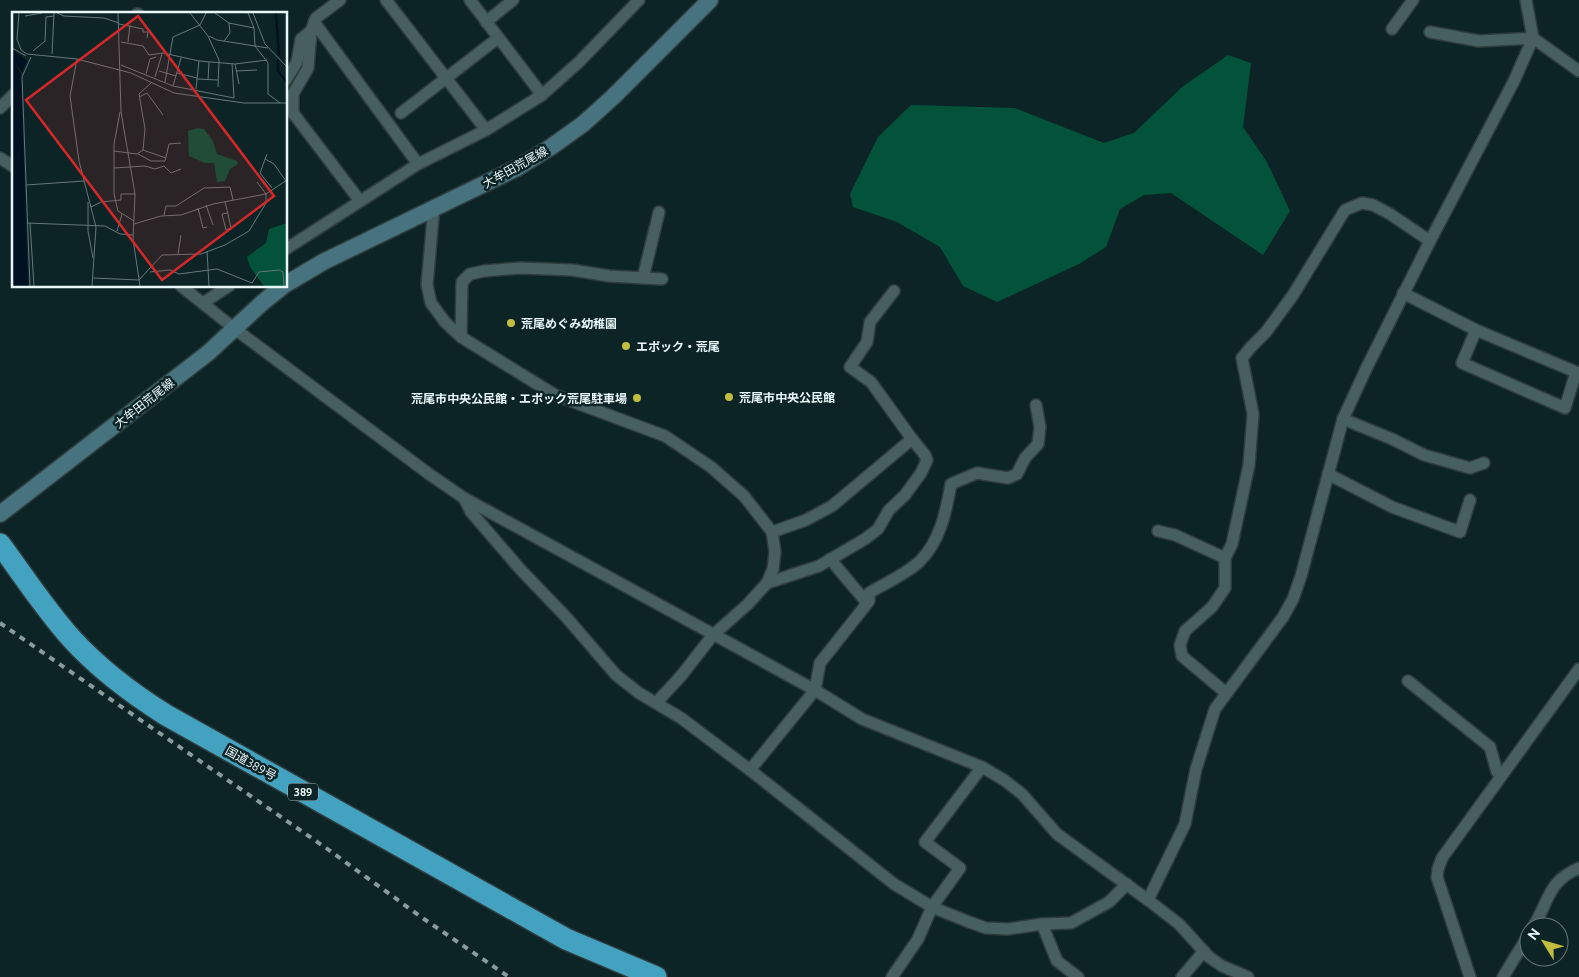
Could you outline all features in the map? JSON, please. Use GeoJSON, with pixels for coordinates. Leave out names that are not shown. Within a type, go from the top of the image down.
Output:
{"type":"FeatureCollection","features":[{"type":"Feature","properties":{"kind":"highway","name":"国道389号"},"geometry":{"type":"LineString","coordinates":[[0,544],[49,612],[72,638],[98,665],[131,692],[166,715],[566,939],[656,977]]}},
{"type":"Feature","properties":{"kind":"main road","name":"大牟田荒尾線"},"geometry":{"type":"LineString","coordinates":[[288,283],[323,262],[517,168],[551,147],[583,124],[613,97],[710,0]]}},
{"type":"Feature","properties":{"kind":"main road","name":"大牟田荒尾線"},"geometry":{"type":"LineString","coordinates":[[0,514],[208,353],[262,303],[281,288]]}},
{"type":"Feature","properties":{"kind":"street"},"geometry":{"type":"LineString","coordinates":[[340,0],[316,18],[313,27],[308,68],[293,94],[293,113],[360,201]]}},
{"type":"Feature","properties":{"kind":"street"},"geometry":{"type":"LineString","coordinates":[[386,0],[486,130]]}},
{"type":"Feature","properties":{"kind":"street"},"geometry":{"type":"LineString","coordinates":[[470,0],[542,95]]}},
{"type":"Feature","properties":{"kind":"street"},"geometry":{"type":"LineString","coordinates":[[486,22],[513,0]]}},
{"type":"Feature","properties":{"kind":"street"},"geometry":{"type":"LineString","coordinates":[[288,248],[418,164],[486,130],[542,95],[579,62],[639,0]]}},
{"type":"Feature","properties":{"kind":"street"},"geometry":{"type":"LineString","coordinates":[[1392,29],[1413,0]]}},
{"type":"Feature","properties":{"kind":"street"},"geometry":{"type":"LineString","coordinates":[[1148,900],[1186,824],[1196,769],[1215,709],[1283,617],[1293,599],[1301,576],[1343,419],[1403,294],[1514,81],[1533,38],[1526,0]]}},
{"type":"Feature","properties":{"kind":"street"},"geometry":{"type":"LineString","coordinates":[[288,77],[297,62],[301,39],[313,27]]}},
{"type":"Feature","properties":{"kind":"street"},"geometry":{"type":"LineString","coordinates":[[313,27],[418,164]]}},
{"type":"Feature","properties":{"kind":"street"},"geometry":{"type":"LineString","coordinates":[[1430,32],[1479,41],[1533,38],[1579,71]]}},
{"type":"Feature","properties":{"kind":"street"},"geometry":{"type":"LineString","coordinates":[[400,113],[498,38]]}},
{"type":"Feature","properties":{"kind":"street"},"geometry":{"type":"LineString","coordinates":[[0,108],[12,96]]}},
{"type":"Feature","properties":{"kind":"street"},"geometry":{"type":"LineString","coordinates":[[0,158],[12,166]]}},
{"type":"Feature","properties":{"kind":"street"},"geometry":{"type":"LineString","coordinates":[[1226,693],[1182,656],[1180,646],[1185,631],[1212,607],[1224,588],[1224,558],[1232,544],[1249,465],[1253,414],[1242,358],[1250,347],[1266,332],[1293,295],[1345,210],[1362,203],[1374,205],[1430,241]]}},
{"type":"Feature","properties":{"kind":"street"},"geometry":{"type":"LineString","coordinates":[[434,208],[427,285],[432,303],[445,322],[461,337],[555,394],[665,436],[712,467],[744,496],[772,532],[773,569],[767,582],[748,604],[713,635],[681,676],[656,703]]}},
{"type":"Feature","properties":{"kind":"street"},"geometry":{"type":"LineString","coordinates":[[644,278],[659,212]]}},
{"type":"Feature","properties":{"kind":"street"},"geometry":{"type":"LineString","coordinates":[[461,337],[462,282],[470,274],[520,268],[572,270],[608,276],[662,279]]}},
{"type":"Feature","properties":{"kind":"street"},"geometry":{"type":"LineString","coordinates":[[184,288],[235,329],[464,498],[815,690],[862,719],[982,767],[1004,780],[1022,794],[1057,834],[1179,924],[1204,952],[1222,966],[1248,977]]}},
{"type":"Feature","properties":{"kind":"street"},"geometry":{"type":"LineString","coordinates":[[203,303],[227,288]]}},
{"type":"Feature","properties":{"kind":"street"},"geometry":{"type":"LineString","coordinates":[[767,582],[819,566],[865,539],[878,529],[889,510],[905,495],[921,473],[927,460],[870,382],[850,367],[867,342],[870,322],[894,291]]}},
{"type":"Feature","properties":{"kind":"street"},"geometry":{"type":"LineString","coordinates":[[1403,294],[1476,330],[1576,372],[1565,408],[1462,363],[1476,330]]}},
{"type":"Feature","properties":{"kind":"street"},"geometry":{"type":"LineString","coordinates":[[750,770],[815,690],[820,663],[867,603],[869,593],[918,563],[928,552],[943,521],[952,484],[977,473],[1008,478],[1018,474],[1025,458],[1038,444],[1040,427],[1036,405]]}},
{"type":"Feature","properties":{"kind":"street"},"geometry":{"type":"LineString","coordinates":[[1343,419],[1392,439],[1424,455],[1470,468],[1484,463]]}},
{"type":"Feature","properties":{"kind":"street"},"geometry":{"type":"LineString","coordinates":[[772,532],[806,520],[832,506],[912,439]]}},
{"type":"Feature","properties":{"kind":"street"},"geometry":{"type":"LineString","coordinates":[[1328,474],[1392,507],[1460,532],[1470,500]]}},
{"type":"Feature","properties":{"kind":"street"},"geometry":{"type":"LineString","coordinates":[[464,498],[471,512],[616,675],[639,694],[681,718],[894,884],[932,906],[986,928],[1008,929],[1042,924],[1071,923],[1109,902],[1127,884]]}},
{"type":"Feature","properties":{"kind":"street"},"geometry":{"type":"LineString","coordinates":[[1158,531],[1175,534],[1224,558]]}},
{"type":"Feature","properties":{"kind":"street"},"geometry":{"type":"LineString","coordinates":[[830,559],[867,603]]}},
{"type":"Feature","properties":{"kind":"street"},"geometry":{"type":"LineString","coordinates":[[1470,977],[1437,877],[1438,869],[1442,858],[1579,670]]}},
{"type":"Feature","properties":{"kind":"street"},"geometry":{"type":"LineString","coordinates":[[1408,681],[1490,747],[1497,772],[1502,775]]}},
{"type":"Feature","properties":{"kind":"street"},"geometry":{"type":"LineString","coordinates":[[892,977],[918,939],[932,906],[960,868],[925,842],[982,767]]}},
{"type":"Feature","properties":{"kind":"street"},"geometry":{"type":"LineString","coordinates":[[1539,917],[1553,885],[1566,874],[1579,868]]}},
{"type":"Feature","properties":{"kind":"street"},"geometry":{"type":"LineString","coordinates":[[1042,924],[1057,961],[1078,977]]}},
{"type":"Feature","properties":{"kind":"street"},"geometry":{"type":"LineString","coordinates":[[1503,977],[1519,951]]}},
{"type":"Feature","properties":{"kind":"street"},"geometry":{"type":"LineString","coordinates":[[1182,977],[1204,952]]}},
{"type":"Feature","properties":{"kind":"green space"},"geometry":{"type":"Polygon","coordinates":[[[1228,55],[1251,63],[1243,127],[1267,162],[1290,211],[1263,255],[1171,193],[1144,195],[1120,209],[1106,247],[1079,264],[997,302],[963,286],[940,247],[897,222],[853,207],[850,194],[878,137],[911,105],[1015,108],[1104,143],[1134,133],[1182,87],[1228,55]]]}},
{"type":"Feature","properties":{"kind":"railway"},"geometry":{"type":"LineString","coordinates":[[0,623],[509,977]]}},
{"type":"Feature","properties":{"kind":"place","name":"荒尾めぐみ幼稚園"},"geometry":{"type":"Point","coordinates":[511,323]}},
{"type":"Feature","properties":{"kind":"place","name":"エポック・荒尾"},"geometry":{"type":"Point","coordinates":[626,346]}},
{"type":"Feature","properties":{"kind":"place","name":"荒尾市中央公民館"},"geometry":{"type":"Point","coordinates":[729,397]}},
{"type":"Feature","properties":{"kind":"place","name":"荒尾市中央公民館・エポック荒尾駐車場"},"geometry":{"type":"Point","coordinates":[637,398]}}]}
